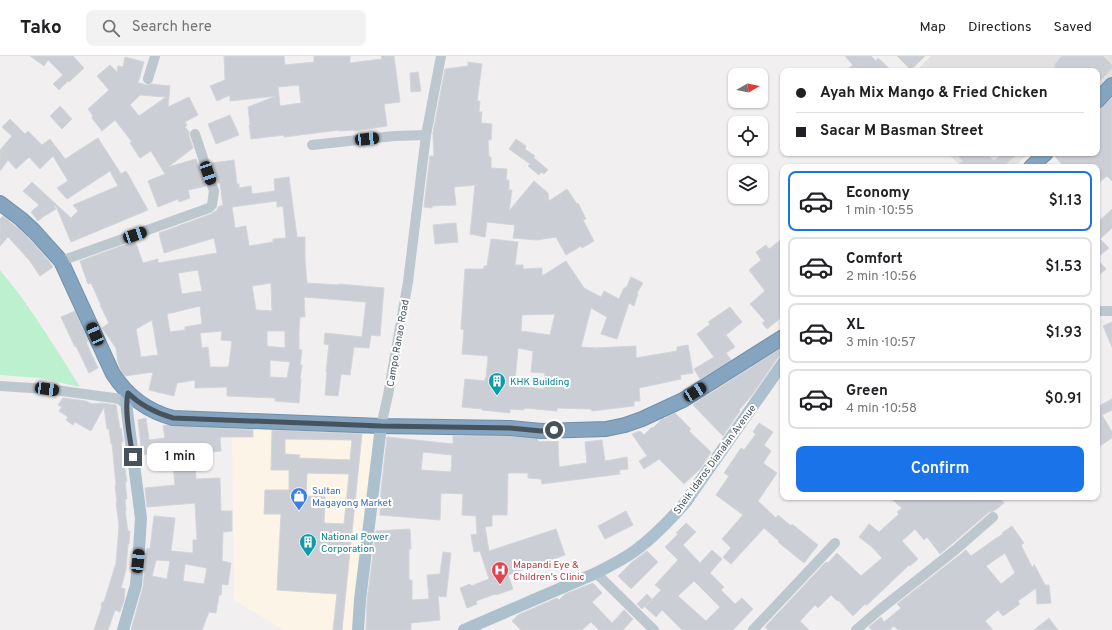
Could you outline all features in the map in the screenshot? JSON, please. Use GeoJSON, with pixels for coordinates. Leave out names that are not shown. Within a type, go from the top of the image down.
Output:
{"type":"FeatureCollection","features":[{"type":"Feature","properties":{"kind":"highway"},"geometry":{"type":"LineString","coordinates":[[1100,98],[1112,85]]}},
{"type":"Feature","properties":{"kind":"highway"},"geometry":{"type":"LineString","coordinates":[[1034,164],[1043,156]]}},
{"type":"Feature","properties":{"kind":"highway"},"geometry":{"type":"LineString","coordinates":[[0,203],[34,231],[62,261],[113,374],[127,399],[138,402],[149,409],[173,418],[381,426],[510,428],[541,431],[606,428],[642,419],[683,400],[780,339]]}},
{"type":"Feature","properties":{"kind":"main road","name":"Sheik Idaros Dianalan Avenue"},"geometry":{"type":"LineString","coordinates":[[464,630],[596,573],[617,563],[637,550],[662,528],[685,503],[780,367]]}},
{"type":"Feature","properties":{"kind":"main road"},"geometry":{"type":"LineString","coordinates":[[123,630],[136,585],[140,518],[127,399]]}},
{"type":"Feature","properties":{"kind":"main road","name":"Campo Ranao Road"},"geometry":{"type":"LineString","coordinates":[[358,630],[360,600],[381,426]]}},
{"type":"Feature","properties":{"kind":"street"},"geometry":{"type":"LineString","coordinates":[[148,79],[155,56]]}},
{"type":"Feature","properties":{"kind":"street","name":"Campo Ranao Road"},"geometry":{"type":"LineString","coordinates":[[381,426],[408,282],[426,135],[441,56]]}},
{"type":"Feature","properties":{"kind":"street"},"geometry":{"type":"LineString","coordinates":[[62,261],[212,206],[214,191],[195,134]]}},
{"type":"Feature","properties":{"kind":"street"},"geometry":{"type":"LineString","coordinates":[[312,145],[394,136],[426,135]]}},
{"type":"Feature","properties":{"kind":"street"},"geometry":{"type":"LineString","coordinates":[[1100,311],[1112,311]]}},
{"type":"Feature","properties":{"kind":"street"},"geometry":{"type":"LineString","coordinates":[[0,386],[47,389],[127,399]]}},
{"type":"Feature","properties":{"kind":"street"},"geometry":{"type":"LineString","coordinates":[[856,630],[954,551],[993,517]]}},
{"type":"Feature","properties":{"kind":"street"},"geometry":{"type":"LineString","coordinates":[[753,630],[835,543]]}},
{"type":"Feature","properties":{"kind":"street"},"geometry":{"type":"LineString","coordinates":[[596,573],[654,630]]}},
{"type":"Feature","properties":{"kind":"shaded area"},"geometry":{"type":"Polygon","coordinates":[[[931,56],[1112,56],[1112,76],[1100,87],[1100,68],[919,68],[931,56]]]}},
{"type":"Feature","properties":{"kind":"shaded area"},"geometry":{"type":"Polygon","coordinates":[[[950,156],[1026,156],[1017,164],[959,164],[950,156]]]}},
{"type":"Feature","properties":{"kind":"shaded area","name":"Sultan Magayong Market"},"geometry":{"type":"Polygon","coordinates":[[[232,428],[376,434],[355,588],[354,630],[284,630],[234,600],[232,428]]]}},
{"type":"Feature","properties":{"kind":"green space"},"geometry":{"type":"Polygon","coordinates":[[[0,270],[32,312],[80,387],[40,378],[0,375],[0,270]]]}},
{"type":"Feature","properties":{"kind":"building"},"geometry":{"type":"Polygon","coordinates":[[[30,56],[73,56],[84,68],[59,90],[53,84],[63,75],[48,60],[44,66],[30,56]]]}},
{"type":"Feature","properties":{"kind":"building"},"geometry":{"type":"Polygon","coordinates":[[[224,56],[284,56],[285,65],[314,62],[314,56],[350,56],[350,63],[382,59],[381,56],[394,56],[400,102],[384,104],[387,126],[354,131],[339,130],[284,137],[284,135],[251,139],[248,107],[276,96],[230,101],[230,95],[217,101],[210,86],[225,80],[224,56]],[[299,85],[278,87],[280,106],[301,103],[299,85]]]}},
{"type":"Feature","properties":{"kind":"building"},"geometry":{"type":"Polygon","coordinates":[[[845,56],[871,56],[876,61],[878,58],[889,68],[849,68],[853,65],[845,56]]]}},
{"type":"Feature","properties":{"kind":"building"},"geometry":{"type":"Polygon","coordinates":[[[897,56],[925,56],[913,68],[909,68],[897,56]]]}},
{"type":"Feature","properties":{"kind":"building"},"geometry":{"type":"Polygon","coordinates":[[[1062,56],[1103,56],[1112,65],[1112,68],[1101,80],[1100,68],[1055,68],[1055,64],[1062,56]]]}},
{"type":"Feature","properties":{"kind":"building"},"geometry":{"type":"Polygon","coordinates":[[[125,57],[144,62],[138,83],[146,85],[151,84],[170,86],[168,107],[189,97],[198,115],[185,122],[187,125],[185,127],[189,132],[193,148],[168,167],[196,159],[206,186],[188,190],[190,198],[179,202],[178,199],[158,207],[148,181],[165,174],[151,151],[140,158],[130,143],[132,142],[115,120],[102,131],[92,118],[93,116],[88,109],[109,90],[97,76],[110,65],[117,72],[118,66],[123,67],[125,57]],[[140,95],[130,105],[139,116],[166,97],[140,95]]]}},
{"type":"Feature","properties":{"kind":"building"},"geometry":{"type":"Polygon","coordinates":[[[468,62],[482,64],[477,101],[480,101],[479,112],[482,112],[481,123],[492,124],[491,140],[488,140],[491,168],[507,169],[506,180],[509,180],[509,190],[512,190],[509,211],[534,181],[548,193],[549,201],[567,189],[577,204],[578,203],[586,219],[583,220],[594,241],[582,248],[581,246],[566,255],[556,237],[537,240],[513,238],[515,225],[487,222],[485,237],[470,234],[475,185],[454,187],[456,205],[432,206],[432,208],[424,207],[430,156],[434,156],[433,133],[445,69],[468,66],[468,62]]]}},
{"type":"Feature","properties":{"kind":"building"},"geometry":{"type":"Polygon","coordinates":[[[418,72],[421,91],[411,92],[410,73],[418,72]]]}},
{"type":"Feature","properties":{"kind":"building"},"geometry":{"type":"Polygon","coordinates":[[[1112,98],[1112,181],[1107,176],[1100,182],[1100,164],[1062,164],[1055,156],[1100,156],[1100,109],[1112,98]]]}},
{"type":"Feature","properties":{"kind":"building"},"geometry":{"type":"Polygon","coordinates":[[[60,106],[72,119],[62,129],[50,116],[60,106]]]}},
{"type":"Feature","properties":{"kind":"building"},"geometry":{"type":"Polygon","coordinates":[[[230,115],[239,135],[216,144],[208,124],[230,115]]]}},
{"type":"Feature","properties":{"kind":"building"},"geometry":{"type":"Polygon","coordinates":[[[10,119],[25,134],[28,131],[42,145],[50,139],[65,159],[98,138],[121,174],[126,171],[148,210],[71,242],[56,206],[54,206],[56,209],[38,221],[31,212],[39,205],[23,191],[32,182],[71,218],[78,211],[73,205],[118,186],[110,171],[67,199],[57,188],[68,181],[53,156],[40,169],[29,157],[16,169],[8,160],[0,171],[0,150],[12,136],[2,127],[10,119]]]}},
{"type":"Feature","properties":{"kind":"building"},"geometry":{"type":"Polygon","coordinates":[[[516,139],[526,146],[525,149],[535,156],[533,157],[548,170],[544,174],[541,172],[539,175],[528,166],[530,164],[509,149],[516,139]]]}},
{"type":"Feature","properties":{"kind":"building"},"geometry":{"type":"Polygon","coordinates":[[[958,156],[989,156],[994,161],[1000,156],[1015,156],[1006,164],[958,164],[963,161],[958,156]]]}},
{"type":"Feature","properties":{"kind":"building"},"geometry":{"type":"Polygon","coordinates":[[[234,160],[237,184],[239,184],[239,188],[251,186],[252,194],[275,191],[274,179],[289,177],[297,237],[305,237],[307,283],[384,288],[380,336],[371,335],[369,348],[354,347],[350,375],[341,374],[338,396],[325,395],[329,345],[324,344],[325,333],[362,337],[366,302],[304,297],[305,317],[300,317],[299,331],[299,349],[302,350],[300,365],[302,365],[299,403],[275,401],[275,398],[227,396],[227,387],[195,388],[195,380],[177,383],[174,396],[149,390],[153,372],[125,376],[121,371],[116,348],[102,328],[109,323],[91,283],[88,284],[80,261],[135,241],[143,263],[158,259],[158,263],[217,253],[214,238],[164,253],[159,233],[211,214],[217,210],[218,207],[223,205],[220,183],[218,183],[212,163],[234,160]],[[277,201],[232,207],[235,228],[246,226],[249,246],[273,242],[273,239],[286,238],[283,206],[277,207],[277,201]],[[198,270],[178,273],[182,294],[202,291],[198,270]],[[271,283],[252,286],[256,310],[272,311],[271,283]],[[200,306],[167,314],[170,332],[185,330],[185,327],[202,324],[200,306]],[[152,320],[136,329],[141,357],[158,355],[152,320]],[[222,331],[200,333],[202,348],[208,347],[210,367],[228,367],[232,341],[221,340],[222,331]],[[267,331],[267,346],[285,348],[285,331],[267,331]],[[270,360],[270,377],[287,378],[290,362],[270,360]]]}},
{"type":"Feature","properties":{"kind":"building"},"geometry":{"type":"Polygon","coordinates":[[[1112,209],[1112,228],[1100,239],[1100,220],[1112,209]]]}},
{"type":"Feature","properties":{"kind":"building"},"geometry":{"type":"Polygon","coordinates":[[[3,216],[26,235],[53,267],[40,276],[30,261],[8,237],[0,246],[0,219],[3,216]]]}},
{"type":"Feature","properties":{"kind":"building"},"geometry":{"type":"Polygon","coordinates":[[[456,223],[458,242],[435,244],[433,225],[456,223]]]}},
{"type":"Feature","properties":{"kind":"building"},"geometry":{"type":"Polygon","coordinates":[[[491,239],[518,242],[515,265],[523,265],[523,269],[542,268],[542,276],[566,261],[584,288],[601,297],[604,291],[619,299],[631,277],[643,283],[637,293],[634,306],[629,303],[617,339],[601,334],[607,317],[591,308],[581,347],[596,348],[636,346],[636,358],[677,351],[677,347],[688,345],[693,373],[680,375],[681,379],[639,388],[640,401],[634,401],[634,406],[592,411],[591,409],[557,408],[557,411],[524,408],[524,410],[510,409],[510,413],[462,407],[465,379],[485,381],[488,356],[462,354],[464,330],[461,329],[465,269],[484,269],[484,266],[487,266],[491,239]],[[555,314],[522,315],[521,331],[550,335],[555,314]],[[518,348],[515,381],[526,382],[526,387],[544,389],[545,373],[531,372],[533,351],[518,348]]]}},
{"type":"Feature","properties":{"kind":"building"},"geometry":{"type":"Polygon","coordinates":[[[1100,239],[1109,248],[1100,256],[1100,239]]]}},
{"type":"Feature","properties":{"kind":"building"},"geometry":{"type":"Polygon","coordinates":[[[780,240],[780,318],[767,329],[762,323],[765,321],[750,304],[765,291],[749,270],[761,260],[756,252],[766,245],[769,249],[780,240]]]}},
{"type":"Feature","properties":{"kind":"building"},"geometry":{"type":"Polygon","coordinates":[[[1100,262],[1106,269],[1100,274],[1100,262]]]}},
{"type":"Feature","properties":{"kind":"building"},"geometry":{"type":"Polygon","coordinates":[[[730,307],[742,322],[726,335],[735,347],[726,353],[731,360],[700,379],[694,369],[714,357],[697,334],[710,324],[708,322],[730,307]]]}},
{"type":"Feature","properties":{"kind":"building"},"geometry":{"type":"Polygon","coordinates":[[[75,311],[88,341],[86,342],[98,368],[89,373],[61,317],[75,311]]]}},
{"type":"Feature","properties":{"kind":"building"},"geometry":{"type":"Polygon","coordinates":[[[1112,322],[1112,347],[1103,326],[1112,322]]]}},
{"type":"Feature","properties":{"kind":"building"},"geometry":{"type":"Polygon","coordinates":[[[780,349],[780,356],[752,395],[739,410],[740,411],[723,436],[693,405],[780,349]]]}},
{"type":"Feature","properties":{"kind":"building"},"geometry":{"type":"Polygon","coordinates":[[[63,398],[86,401],[92,404],[102,403],[116,405],[120,429],[121,428],[123,442],[121,442],[127,482],[125,482],[127,499],[125,499],[125,511],[128,531],[130,531],[126,569],[121,588],[125,589],[124,601],[120,612],[115,610],[108,630],[94,630],[116,563],[119,526],[112,443],[111,444],[109,429],[107,429],[104,407],[91,431],[75,422],[73,425],[66,420],[68,417],[59,411],[62,407],[58,405],[63,398]]]}},
{"type":"Feature","properties":{"kind":"building"},"geometry":{"type":"Polygon","coordinates":[[[1112,399],[1112,410],[1102,415],[1112,432],[1112,438],[1100,446],[1100,405],[1112,399]]]}},
{"type":"Feature","properties":{"kind":"building"},"geometry":{"type":"Polygon","coordinates":[[[675,413],[691,429],[689,431],[711,452],[701,468],[684,484],[659,459],[644,469],[639,461],[647,456],[632,434],[640,431],[644,435],[662,419],[665,419],[675,413]]]}},
{"type":"Feature","properties":{"kind":"building"},"geometry":{"type":"Polygon","coordinates":[[[146,418],[149,440],[165,438],[163,426],[167,425],[253,430],[253,437],[220,437],[221,451],[194,454],[196,479],[220,478],[221,511],[232,511],[232,531],[223,532],[222,561],[231,563],[228,585],[222,584],[221,595],[219,595],[216,613],[209,612],[202,630],[131,630],[143,587],[147,548],[150,549],[154,516],[175,518],[171,551],[193,553],[193,540],[197,540],[195,503],[147,507],[145,488],[175,485],[172,453],[167,454],[167,452],[142,455],[138,420],[146,418]],[[156,560],[152,576],[167,579],[170,561],[156,560]],[[185,564],[183,581],[204,584],[207,568],[185,564]]]}},
{"type":"Feature","properties":{"kind":"building"},"geometry":{"type":"Polygon","coordinates":[[[759,423],[773,432],[764,445],[771,451],[763,463],[777,473],[758,501],[776,518],[778,515],[791,526],[792,524],[818,545],[804,563],[778,542],[779,541],[764,528],[731,564],[723,557],[731,548],[722,539],[743,515],[716,495],[729,476],[724,473],[741,448],[744,450],[756,434],[753,432],[759,423]]]}},
{"type":"Feature","properties":{"kind":"building"},"geometry":{"type":"Polygon","coordinates":[[[272,430],[362,434],[342,630],[333,630],[337,594],[277,590],[281,514],[264,514],[265,490],[289,490],[289,470],[271,470],[272,430]],[[285,439],[285,454],[300,455],[299,458],[350,460],[352,440],[285,439]],[[307,473],[306,496],[325,497],[324,523],[344,524],[349,474],[307,473]]]}},
{"type":"Feature","properties":{"kind":"building"},"geometry":{"type":"Polygon","coordinates":[[[453,436],[510,436],[538,439],[538,442],[558,441],[559,467],[587,463],[585,442],[602,440],[605,461],[627,457],[628,469],[619,470],[620,474],[542,484],[541,479],[528,478],[528,473],[508,473],[507,515],[492,515],[492,526],[485,527],[489,551],[556,529],[565,555],[508,575],[513,589],[476,601],[477,604],[467,608],[460,588],[470,584],[471,586],[489,579],[480,551],[474,552],[471,535],[477,534],[476,516],[462,515],[463,494],[441,493],[440,520],[380,515],[387,437],[453,444],[453,436]],[[423,452],[421,470],[451,472],[452,455],[423,452]]]}},
{"type":"Feature","properties":{"kind":"building"},"geometry":{"type":"Polygon","coordinates":[[[893,500],[1002,500],[1004,503],[994,511],[989,512],[940,554],[927,537],[924,540],[915,529],[902,541],[918,559],[910,566],[909,565],[867,605],[865,604],[853,616],[838,600],[837,601],[831,595],[818,608],[815,605],[800,621],[809,630],[768,630],[765,627],[826,562],[828,563],[837,553],[861,576],[882,558],[872,547],[859,537],[869,524],[879,532],[899,514],[897,512],[902,508],[893,500]]]}},
{"type":"Feature","properties":{"kind":"building"},"geometry":{"type":"Polygon","coordinates":[[[626,511],[633,525],[605,539],[598,526],[626,511]]]}},
{"type":"Feature","properties":{"kind":"building"},"geometry":{"type":"Polygon","coordinates":[[[686,523],[696,532],[683,545],[700,563],[712,550],[722,559],[710,573],[724,587],[721,590],[735,604],[742,598],[753,609],[733,630],[682,630],[662,610],[656,617],[645,607],[661,590],[655,585],[678,560],[665,547],[678,534],[676,533],[686,523]],[[694,581],[678,596],[706,621],[720,607],[694,581]]]}},
{"type":"Feature","properties":{"kind":"building"},"geometry":{"type":"Polygon","coordinates":[[[1012,526],[1024,543],[1021,545],[1032,567],[1034,564],[1045,585],[1049,585],[1051,603],[1037,604],[1036,588],[1018,601],[1020,604],[1003,616],[998,610],[985,621],[993,630],[898,630],[894,626],[890,629],[891,630],[872,630],[869,627],[881,617],[884,622],[901,608],[897,604],[966,550],[971,556],[1003,534],[1002,533],[1012,526]],[[1005,553],[986,566],[1001,584],[1015,573],[1005,553]]]}},
{"type":"Feature","properties":{"kind":"building"},"geometry":{"type":"Polygon","coordinates":[[[410,529],[411,549],[409,549],[409,580],[412,580],[412,600],[429,599],[427,575],[440,574],[443,552],[451,553],[446,597],[438,596],[440,620],[411,623],[411,630],[366,630],[367,601],[376,531],[410,529]]]}},
{"type":"Feature","properties":{"kind":"building"},"geometry":{"type":"Polygon","coordinates":[[[647,551],[658,562],[631,589],[618,576],[632,562],[647,551]]]}},
{"type":"Feature","properties":{"kind":"building"},"geometry":{"type":"Polygon","coordinates":[[[593,583],[602,593],[592,602],[612,623],[624,610],[633,619],[623,630],[599,630],[591,622],[582,630],[521,630],[512,621],[518,615],[557,598],[559,600],[565,594],[593,583]]]}},
{"type":"Feature","properties":{"kind":"building"},"geometry":{"type":"Polygon","coordinates":[[[647,594],[652,599],[642,609],[637,604],[647,594]]]}},
{"type":"Feature","properties":{"kind":"building"},"geometry":{"type":"Polygon","coordinates":[[[1049,618],[1058,630],[1034,630],[1049,618]]]}},
{"type":"Feature","properties":{"kind":"place","name":"KHK Building"},"geometry":{"type":"Point","coordinates":[497,396]}},
{"type":"Feature","properties":{"kind":"place","name":"Sultan Magayong Market"},"geometry":{"type":"Point","coordinates":[299,511]}},
{"type":"Feature","properties":{"kind":"place","name":"National Power Corporation"},"geometry":{"type":"Point","coordinates":[308,557]}},
{"type":"Feature","properties":{"kind":"place","name":"Mapandi Eye & Children's Clinic"},"geometry":{"type":"Point","coordinates":[500,585]}},
{"type":"Feature","properties":{"kind":"route"},"geometry":{"type":"LineString","coordinates":[[133,457],[127,411],[126,398],[128,393],[149,409],[173,418],[381,426],[510,428],[541,431],[554,430]]}}]}
